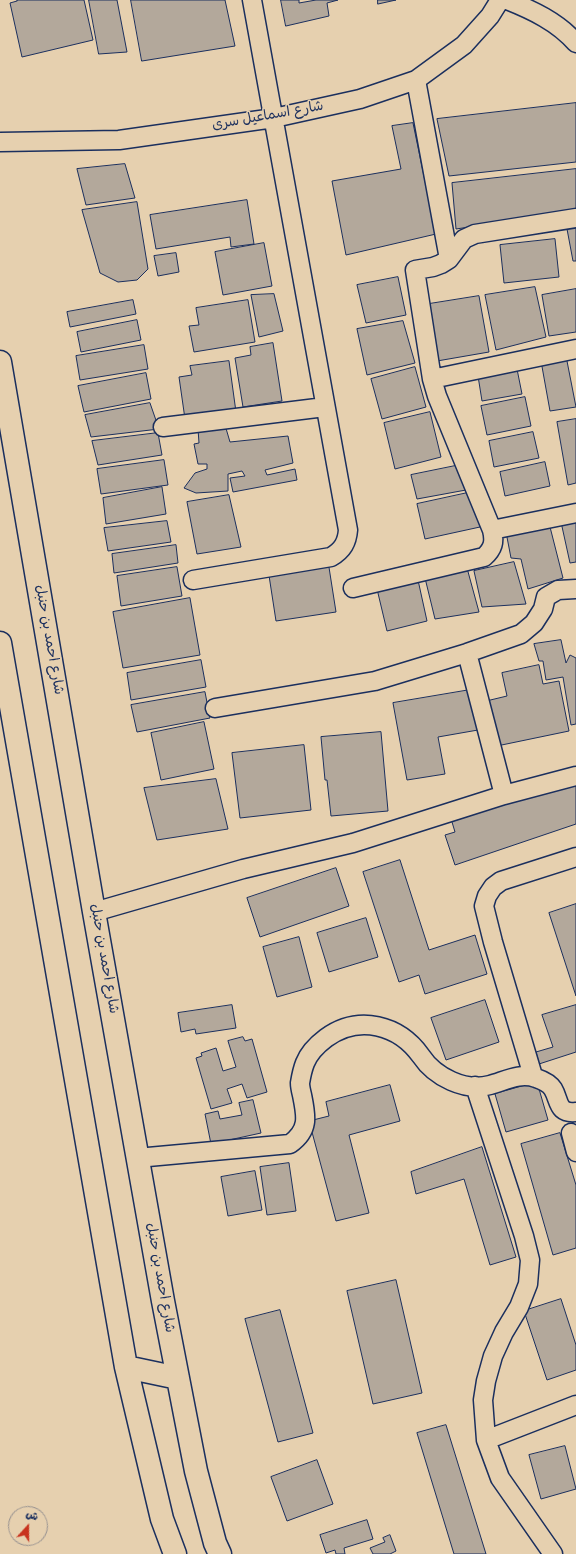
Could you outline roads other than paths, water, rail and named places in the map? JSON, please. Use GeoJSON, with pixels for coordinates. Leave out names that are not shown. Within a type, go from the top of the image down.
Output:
{"type":"FeatureCollection","features":[{"type":"Feature","properties":{"kind":"street"},"geometry":{"type":"LineString","coordinates":[[193,580],[332,557],[344,546],[348,530],[252,0]]}},
{"type":"Feature","properties":{"kind":"street","name":"شارع اسماعيل سرى"},"geometry":{"type":"LineString","coordinates":[[0,142],[119,140],[274,118],[360,99],[416,80],[464,45],[490,16],[500,0]]}},
{"type":"Feature","properties":{"kind":"street"},"geometry":{"type":"LineString","coordinates":[[507,0],[533,10],[569,35],[576,43]]}},
{"type":"Feature","properties":{"kind":"street"},"geometry":{"type":"LineString","coordinates":[[416,80],[449,259]]}},
{"type":"Feature","properties":{"kind":"street"},"geometry":{"type":"LineString","coordinates":[[354,588],[484,557],[490,552],[493,545],[494,538],[492,530],[437,396],[432,379],[415,270],[433,268],[449,259],[464,239],[475,234],[576,218]]}},
{"type":"Feature","properties":{"kind":"street"},"geometry":{"type":"LineString","coordinates":[[432,379],[576,349]]}},
{"type":"Feature","properties":{"kind":"street","name":"شارع احمد بن حنبل"},"geometry":{"type":"LineString","coordinates":[[0,362],[137,1158],[196,1471],[220,1554]]}},
{"type":"Feature","properties":{"kind":"street"},"geometry":{"type":"LineString","coordinates":[[163,427],[325,407]]}},
{"type":"Feature","properties":{"kind":"street"},"geometry":{"type":"LineString","coordinates":[[492,530],[576,513]]}},
{"type":"Feature","properties":{"kind":"street"},"geometry":{"type":"LineString","coordinates":[[215,708],[375,681],[467,653],[521,634],[534,623],[543,609],[546,597],[558,590],[576,589]]}},
{"type":"Feature","properties":{"kind":"street"},"geometry":{"type":"LineString","coordinates":[[0,643],[126,1367],[162,1519],[175,1554]]}},
{"type":"Feature","properties":{"kind":"street"},"geometry":{"type":"LineString","coordinates":[[467,653],[504,795]]}},
{"type":"Feature","properties":{"kind":"street"},"geometry":{"type":"LineString","coordinates":[[94,912],[236,871],[352,843],[504,795],[576,776]]}},
{"type":"Feature","properties":{"kind":"street"},"geometry":{"type":"LineString","coordinates":[[533,1076],[493,942],[484,906],[487,896],[493,887],[501,881],[575,859]]}},
{"type":"Feature","properties":{"kind":"street"},"geometry":{"type":"LineString","coordinates":[[137,1158],[290,1144],[301,1134],[306,1119],[300,1084],[305,1062],[317,1044],[335,1031],[356,1025],[378,1026],[398,1034],[415,1048],[423,1060],[434,1070],[445,1078],[466,1086],[488,1086],[521,1076],[533,1076],[544,1081],[553,1088],[559,1106],[562,1109],[570,1112],[576,1112]]}},
{"type":"Feature","properties":{"kind":"street"},"geometry":{"type":"LineString","coordinates":[[475,1086],[524,1236],[530,1260],[528,1284],[519,1307],[498,1344],[486,1381],[483,1400],[486,1440],[500,1478],[553,1554]]}},
{"type":"Feature","properties":{"kind":"street"},"geometry":{"type":"LineString","coordinates":[[571,1133],[576,1152]]}},
{"type":"Feature","properties":{"kind":"street"},"geometry":{"type":"LineString","coordinates":[[126,1367],[178,1378]]}},
{"type":"Feature","properties":{"kind":"street"},"geometry":{"type":"LineString","coordinates":[[486,1440],[576,1405]]}}]}
